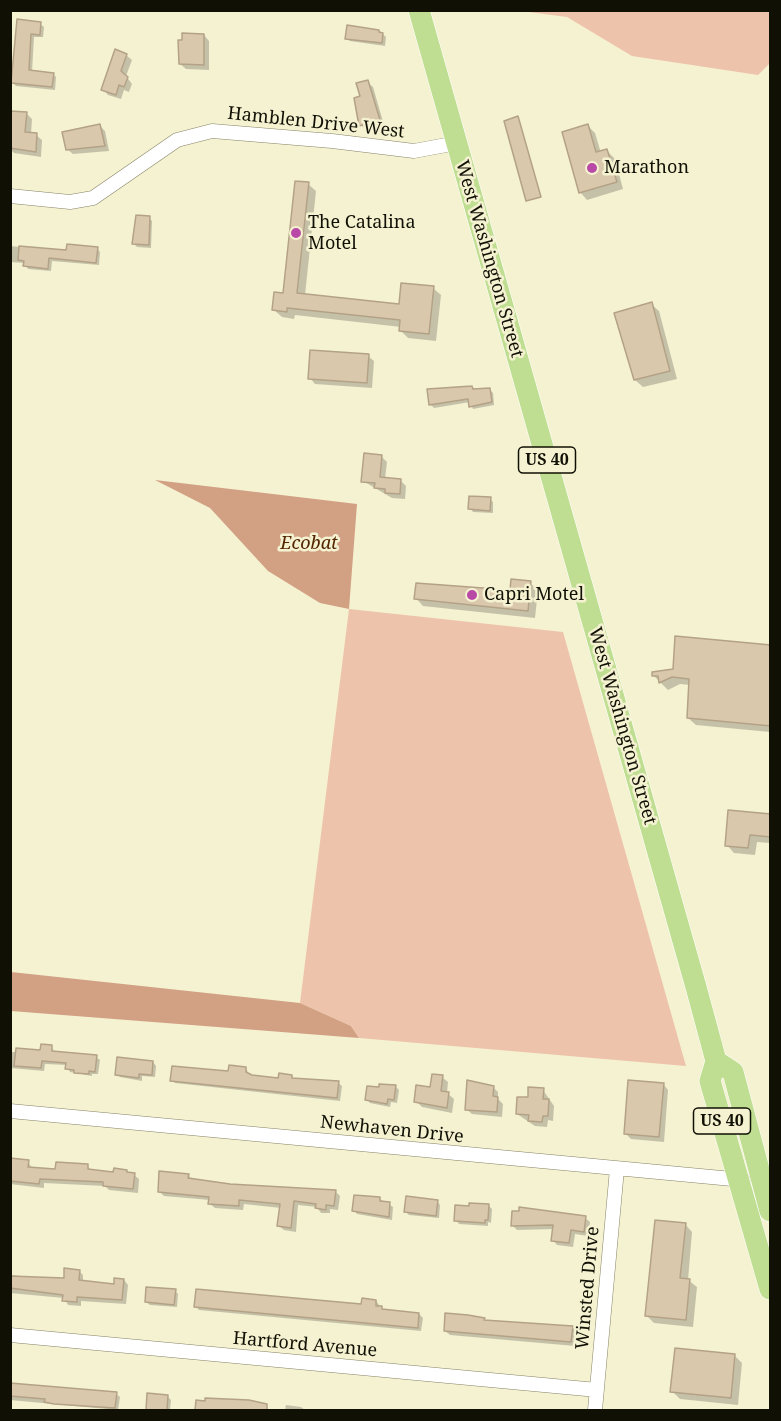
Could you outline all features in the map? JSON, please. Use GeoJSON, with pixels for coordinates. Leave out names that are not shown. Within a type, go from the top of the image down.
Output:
{"type":"FeatureCollection","features":[{"type":"Feature","properties":{"kind":"main road","name":"West Washington Street"},"geometry":{"type":"LineString","coordinates":[[419,10],[716,1062],[710,1081],[771,1290]]}},
{"type":"Feature","properties":{"kind":"main road","name":"West Washington Street"},"geometry":{"type":"LineString","coordinates":[[716,1062],[733,1072],[766,1180],[771,1211]]}},
{"type":"Feature","properties":{"kind":"street","name":"Hamblen Drive West"},"geometry":{"type":"LineString","coordinates":[[10,196],[70,202],[93,198],[177,140],[212,131],[414,151],[457,143]]}},
{"type":"Feature","properties":{"kind":"street","name":"Newhaven Drive"},"geometry":{"type":"LineString","coordinates":[[10,1111],[617,1169],[738,1180],[766,1180]]}},
{"type":"Feature","properties":{"kind":"street","name":"Winsted Drive"},"geometry":{"type":"LineString","coordinates":[[595,1410],[617,1169]]}},
{"type":"Feature","properties":{"kind":"street","name":"Hartford Avenue"},"geometry":{"type":"LineString","coordinates":[[10,1335],[597,1390]]}},
{"type":"Feature","properties":{"kind":"shaded area"},"geometry":{"type":"Polygon","coordinates":[[[521,11],[770,11],[770,63],[758,75],[632,56],[567,17],[521,11]]]}},
{"type":"Feature","properties":{"kind":"shaded area"},"geometry":{"type":"Polygon","coordinates":[[[349,609],[563,632],[686,1066],[359,1038],[351,1026],[300,1003],[349,609]]]}},
{"type":"Feature","properties":{"kind":"green space","name":"Ecobat"},"geometry":{"type":"Polygon","coordinates":[[[155,480],[357,504],[349,609],[320,603],[268,571],[210,508],[155,480]]]}},
{"type":"Feature","properties":{"kind":"green space"},"geometry":{"type":"Polygon","coordinates":[[[11,972],[300,1003],[351,1026],[359,1038],[11,1011],[11,972]]]}},
{"type":"Feature","properties":{"kind":"building"},"geometry":{"type":"Polygon","coordinates":[[[17,19],[41,22],[40,35],[31,34],[29,70],[54,73],[52,87],[11,83],[17,19]]]}},
{"type":"Feature","properties":{"kind":"building"},"geometry":{"type":"Polygon","coordinates":[[[347,25],[379,30],[383,33],[382,43],[345,39],[347,25]]]}},
{"type":"Feature","properties":{"kind":"building"},"geometry":{"type":"Polygon","coordinates":[[[182,33],[204,34],[204,65],[179,64],[178,40],[182,40],[182,33]]]}},
{"type":"Feature","properties":{"kind":"building"},"geometry":{"type":"Polygon","coordinates":[[[115,49],[127,54],[121,71],[128,77],[124,87],[119,85],[116,95],[101,90],[115,49]]]}},
{"type":"Feature","properties":{"kind":"building"},"geometry":{"type":"Polygon","coordinates":[[[368,80],[380,120],[359,126],[354,98],[360,96],[356,83],[368,80]]]}},
{"type":"Feature","properties":{"kind":"building"},"geometry":{"type":"Polygon","coordinates":[[[10,111],[27,112],[25,132],[37,133],[36,152],[10,148],[10,111]]]}},
{"type":"Feature","properties":{"kind":"building"},"geometry":{"type":"Polygon","coordinates":[[[518,116],[541,197],[526,201],[504,121],[518,116]]]}},
{"type":"Feature","properties":{"kind":"building"},"geometry":{"type":"Polygon","coordinates":[[[100,124],[105,146],[66,150],[62,132],[100,124]]]}},
{"type":"Feature","properties":{"kind":"building","name":"Marathon"},"geometry":{"type":"Polygon","coordinates":[[[588,124],[596,152],[607,149],[617,182],[579,193],[562,132],[588,124]]]}},
{"type":"Feature","properties":{"kind":"building","name":"The Catalina Motel"},"geometry":{"type":"Polygon","coordinates":[[[295,181],[309,182],[297,293],[399,304],[401,283],[434,286],[429,334],[399,331],[400,320],[287,308],[287,312],[272,310],[274,292],[283,293],[295,181]]]}},
{"type":"Feature","properties":{"kind":"building"},"geometry":{"type":"Polygon","coordinates":[[[136,215],[150,216],[149,245],[132,244],[136,215]]]}},
{"type":"Feature","properties":{"kind":"building"},"geometry":{"type":"Polygon","coordinates":[[[67,244],[98,247],[96,263],[49,258],[48,269],[23,266],[24,261],[18,260],[19,246],[66,250],[67,244]]]}},
{"type":"Feature","properties":{"kind":"building"},"geometry":{"type":"Polygon","coordinates":[[[652,302],[670,371],[634,380],[614,313],[652,302]]]}},
{"type":"Feature","properties":{"kind":"building"},"geometry":{"type":"Polygon","coordinates":[[[310,350],[369,354],[367,383],[308,379],[310,350]]]}},
{"type":"Feature","properties":{"kind":"building"},"geometry":{"type":"Polygon","coordinates":[[[472,386],[473,389],[490,388],[492,402],[469,407],[468,399],[429,405],[427,389],[472,386]]]}},
{"type":"Feature","properties":{"kind":"building"},"geometry":{"type":"Polygon","coordinates":[[[364,453],[382,455],[380,477],[401,479],[400,494],[385,493],[385,489],[374,488],[375,483],[361,482],[364,453]]]}},
{"type":"Feature","properties":{"kind":"building"},"geometry":{"type":"Polygon","coordinates":[[[469,496],[491,497],[490,511],[468,509],[469,496]]]}},
{"type":"Feature","properties":{"kind":"building","name":"Capri Motel"},"geometry":{"type":"Polygon","coordinates":[[[511,579],[531,581],[528,611],[414,599],[416,583],[510,590],[511,579]]]}},
{"type":"Feature","properties":{"kind":"building"},"geometry":{"type":"Polygon","coordinates":[[[675,636],[771,645],[771,726],[687,718],[689,679],[672,677],[659,683],[658,676],[652,676],[652,672],[673,669],[675,636]]]}},
{"type":"Feature","properties":{"kind":"building"},"geometry":{"type":"Polygon","coordinates":[[[728,810],[771,814],[771,837],[750,835],[748,848],[725,846],[728,810]]]}},
{"type":"Feature","properties":{"kind":"building"},"geometry":{"type":"Polygon","coordinates":[[[41,1044],[52,1045],[52,1051],[97,1055],[95,1072],[74,1073],[74,1070],[65,1069],[66,1063],[42,1061],[41,1068],[14,1066],[16,1048],[40,1050],[41,1044]]]}},
{"type":"Feature","properties":{"kind":"building"},"geometry":{"type":"Polygon","coordinates":[[[117,1057],[153,1061],[152,1075],[139,1074],[139,1078],[115,1075],[117,1057]]]}},
{"type":"Feature","properties":{"kind":"building"},"geometry":{"type":"Polygon","coordinates":[[[229,1065],[246,1067],[246,1072],[252,1075],[278,1078],[279,1073],[292,1075],[292,1078],[339,1081],[337,1098],[170,1081],[172,1066],[228,1071],[229,1065]]]}},
{"type":"Feature","properties":{"kind":"building"},"geometry":{"type":"Polygon","coordinates":[[[432,1074],[443,1075],[441,1091],[449,1092],[447,1108],[414,1102],[416,1085],[430,1087],[432,1074]]]}},
{"type":"Feature","properties":{"kind":"building"},"geometry":{"type":"Polygon","coordinates":[[[467,1080],[494,1086],[493,1096],[498,1097],[497,1112],[465,1110],[467,1080]]]}},
{"type":"Feature","properties":{"kind":"building"},"geometry":{"type":"Polygon","coordinates":[[[628,1080],[664,1083],[659,1137],[624,1134],[628,1080]]]}},
{"type":"Feature","properties":{"kind":"building"},"geometry":{"type":"Polygon","coordinates":[[[379,1084],[396,1085],[394,1100],[388,1099],[387,1104],[365,1100],[367,1086],[379,1087],[379,1084]]]}},
{"type":"Feature","properties":{"kind":"building"},"geometry":{"type":"Polygon","coordinates":[[[528,1087],[544,1088],[543,1099],[549,1099],[548,1116],[543,1116],[542,1122],[528,1121],[529,1115],[516,1114],[517,1097],[528,1097],[528,1087]]]}},
{"type":"Feature","properties":{"kind":"building"},"geometry":{"type":"Polygon","coordinates":[[[10,1158],[29,1160],[28,1167],[55,1169],[56,1162],[88,1164],[88,1169],[113,1172],[114,1168],[127,1170],[127,1172],[135,1173],[133,1189],[103,1186],[103,1182],[40,1179],[39,1184],[10,1181],[10,1158]]]}},
{"type":"Feature","properties":{"kind":"building"},"geometry":{"type":"Polygon","coordinates":[[[159,1171],[189,1174],[188,1178],[230,1184],[336,1190],[334,1206],[326,1205],[326,1210],[315,1208],[316,1204],[294,1201],[291,1228],[277,1226],[280,1204],[239,1200],[239,1206],[208,1204],[209,1197],[158,1192],[159,1171]]]}},
{"type":"Feature","properties":{"kind":"building"},"geometry":{"type":"Polygon","coordinates":[[[354,1195],[380,1197],[380,1201],[390,1202],[389,1217],[352,1211],[354,1195]]]}},
{"type":"Feature","properties":{"kind":"building"},"geometry":{"type":"Polygon","coordinates":[[[406,1196],[438,1200],[436,1216],[404,1212],[406,1196]]]}},
{"type":"Feature","properties":{"kind":"building"},"geometry":{"type":"Polygon","coordinates":[[[469,1203],[489,1204],[488,1220],[485,1220],[485,1223],[454,1221],[455,1205],[469,1206],[469,1203]]]}},
{"type":"Feature","properties":{"kind":"building"},"geometry":{"type":"Polygon","coordinates":[[[519,1207],[586,1216],[584,1232],[571,1230],[569,1243],[551,1241],[553,1225],[511,1226],[512,1211],[519,1211],[519,1207]]]}},
{"type":"Feature","properties":{"kind":"building"},"geometry":{"type":"Polygon","coordinates":[[[655,1220],[686,1223],[680,1278],[690,1279],[686,1320],[645,1316],[655,1220]]]}},
{"type":"Feature","properties":{"kind":"building"},"geometry":{"type":"Polygon","coordinates":[[[64,1268],[80,1270],[79,1280],[114,1284],[114,1278],[124,1279],[122,1300],[77,1297],[77,1302],[62,1301],[63,1295],[10,1288],[10,1276],[64,1278],[64,1268]]]}},
{"type":"Feature","properties":{"kind":"building"},"geometry":{"type":"Polygon","coordinates":[[[146,1287],[176,1289],[174,1305],[145,1302],[146,1287]]]}},
{"type":"Feature","properties":{"kind":"building"},"geometry":{"type":"Polygon","coordinates":[[[196,1289],[361,1304],[362,1298],[376,1300],[376,1306],[382,1306],[382,1309],[419,1313],[418,1328],[194,1307],[196,1289]]]}},
{"type":"Feature","properties":{"kind":"building"},"geometry":{"type":"Polygon","coordinates":[[[445,1313],[485,1318],[484,1320],[573,1326],[571,1342],[444,1331],[445,1313]]]}},
{"type":"Feature","properties":{"kind":"building"},"geometry":{"type":"Polygon","coordinates":[[[675,1348],[735,1354],[731,1398],[670,1392],[675,1348]]]}},
{"type":"Feature","properties":{"kind":"building"},"geometry":{"type":"Polygon","coordinates":[[[10,1383],[117,1392],[115,1408],[54,1404],[44,1402],[45,1399],[10,1396],[10,1383]]]}},
{"type":"Feature","properties":{"kind":"building"},"geometry":{"type":"Polygon","coordinates":[[[147,1393],[168,1395],[167,1410],[146,1410],[147,1393]]]}},
{"type":"Feature","properties":{"kind":"building"},"geometry":{"type":"Polygon","coordinates":[[[205,1398],[249,1400],[267,1404],[267,1410],[195,1410],[196,1400],[205,1401],[205,1398]]]}},
{"type":"Feature","properties":{"kind":"place","name":"Marathon"},"geometry":{"type":"Point","coordinates":[592,168]}},
{"type":"Feature","properties":{"kind":"place","name":"The Catalina Motel"},"geometry":{"type":"Point","coordinates":[296,233]}},
{"type":"Feature","properties":{"kind":"place","name":"Capri Motel"},"geometry":{"type":"Point","coordinates":[472,595]}}]}
